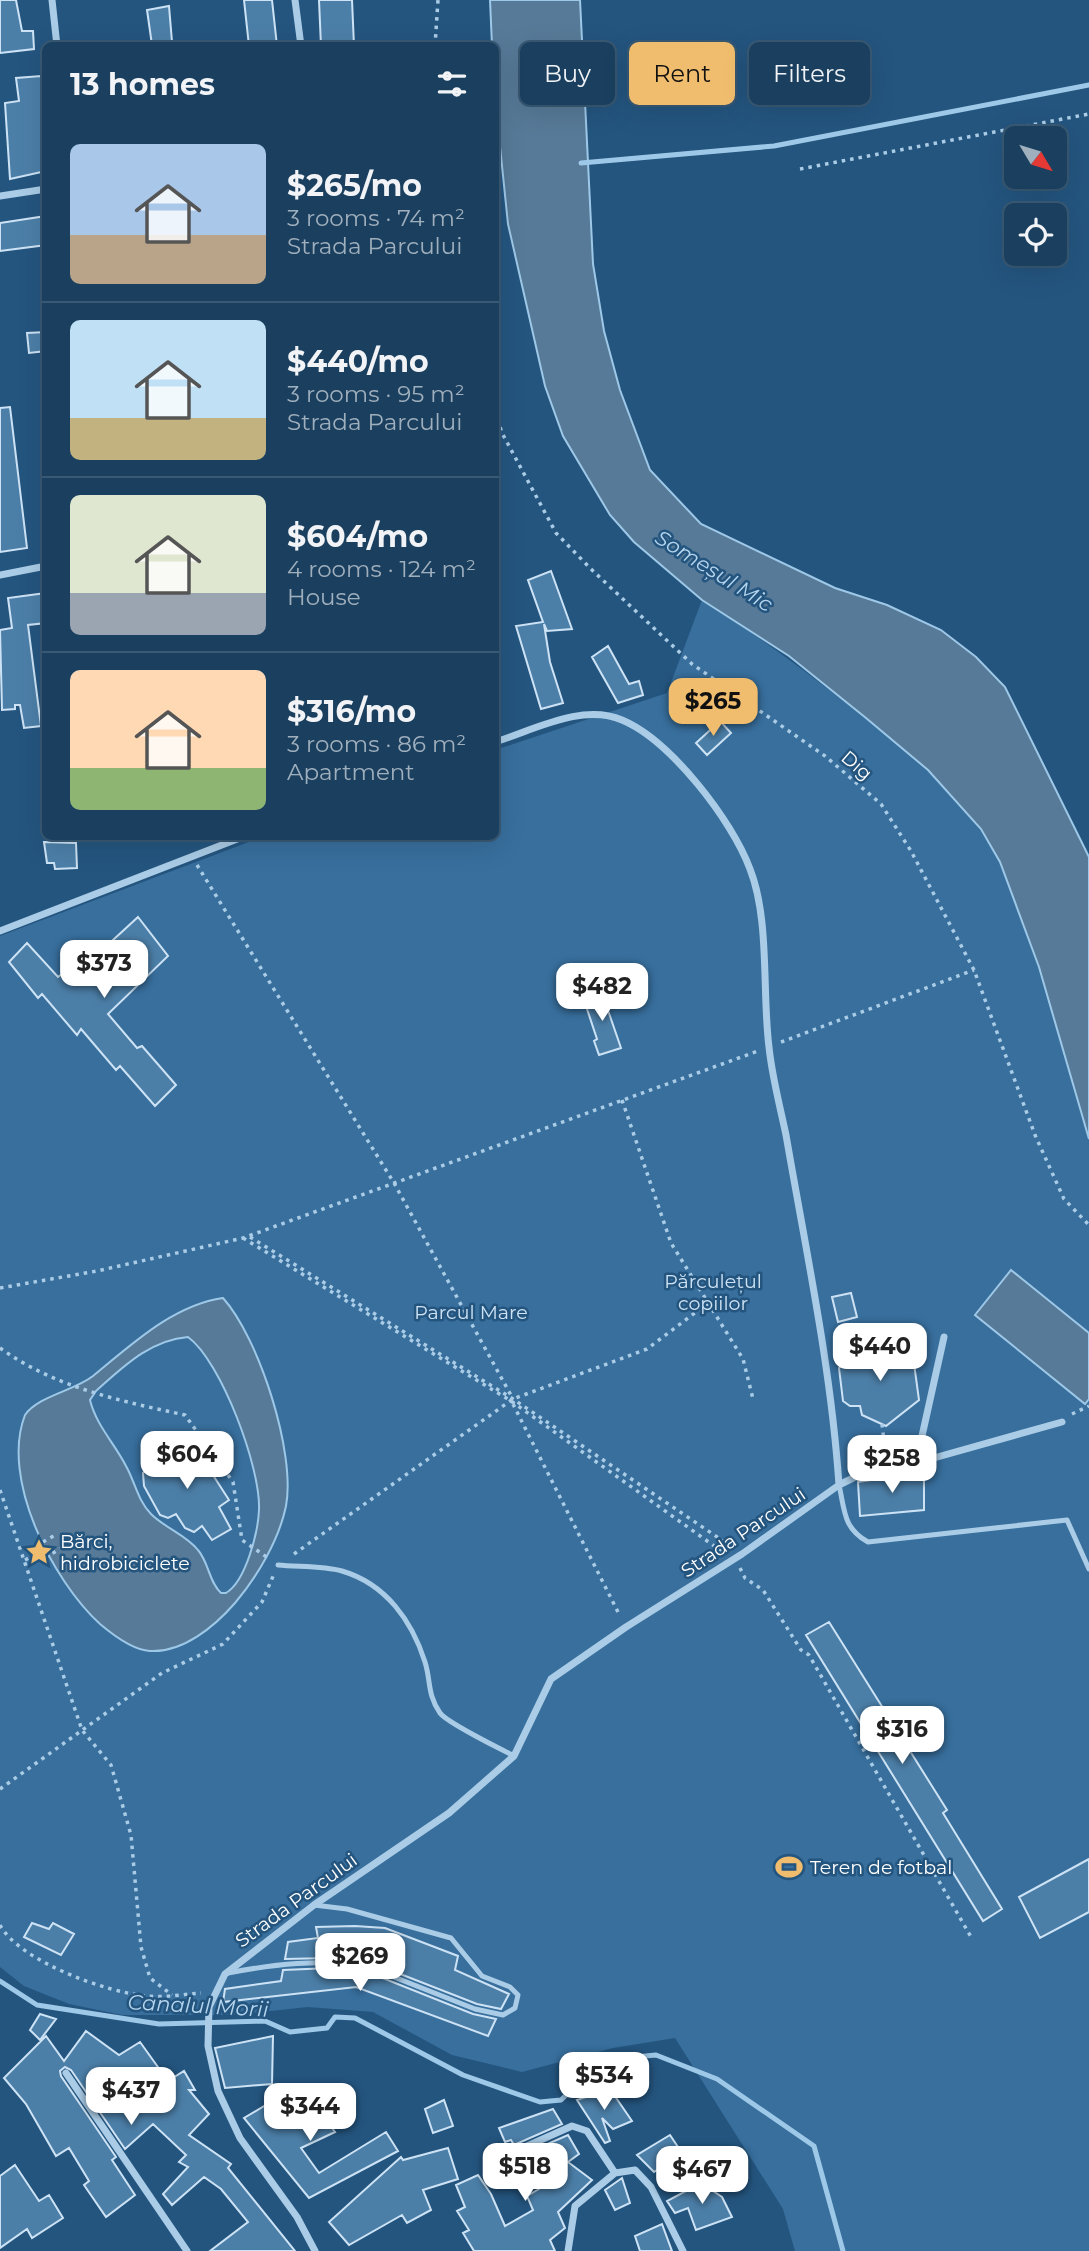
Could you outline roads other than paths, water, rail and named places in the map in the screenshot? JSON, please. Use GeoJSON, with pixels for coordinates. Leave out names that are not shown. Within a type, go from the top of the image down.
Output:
{"type":"FeatureCollection","features":[{"type":"Feature","properties":{"kind":"street"},"geometry":{"type":"LineString","coordinates":[[52,0],[57,42]]}},
{"type":"Feature","properties":{"kind":"street"},"geometry":{"type":"LineString","coordinates":[[295,0],[300,42]]}},
{"type":"Feature","properties":{"kind":"street"},"geometry":{"type":"LineString","coordinates":[[0,196],[42,190]]}},
{"type":"Feature","properties":{"kind":"street"},"geometry":{"type":"LineString","coordinates":[[0,575],[42,567]]}},
{"type":"Feature","properties":{"kind":"street"},"geometry":{"type":"LineString","coordinates":[[499,741],[590,712],[621,719],[657,740],[687,771],[713,803],[751,869],[762,932],[768,1047],[834,1416],[839,1485]]}},
{"type":"Feature","properties":{"kind":"street"},"geometry":{"type":"LineString","coordinates":[[0,931],[235,840]]}},
{"type":"Feature","properties":{"kind":"street"},"geometry":{"type":"LineString","coordinates":[[916,1463],[944,1337]]}},
{"type":"Feature","properties":{"kind":"street","name":"Strada Parcului"},"geometry":{"type":"LineString","coordinates":[[315,2251],[297,2217],[240,2138],[218,2091],[208,2046],[209,2007],[225,1974],[314,1905],[449,1813],[514,1756],[551,1679],[626,1627],[742,1554],[839,1485],[857,1476],[916,1463],[1062,1422]]}},
{"type":"Feature","properties":{"kind":"street"},"geometry":{"type":"LineString","coordinates":[[66,2073],[187,2251]]}},
{"type":"Feature","properties":{"kind":"street"},"geometry":{"type":"LineString","coordinates":[[516,2151],[572,2126],[587,2131],[615,2173]]}},
{"type":"Feature","properties":{"kind":"street"},"geometry":{"type":"LineString","coordinates":[[568,2251],[575,2206],[615,2173],[635,2170],[651,2187],[683,2251]]}},
{"type":"Feature","properties":{"kind":"lane"},"geometry":{"type":"LineString","coordinates":[[839,1485],[847,1522],[853,1534],[868,1542],[1068,1520],[1089,1569]]}},
{"type":"Feature","properties":{"kind":"lane"},"geometry":{"type":"LineString","coordinates":[[278,1565],[341,1571],[369,1582],[397,1606],[415,1634],[427,1666],[428,1690],[441,1716],[514,1756]]}},
{"type":"Feature","properties":{"kind":"lane"},"geometry":{"type":"LineString","coordinates":[[225,1974],[310,1961],[348,1963],[366,1966],[475,2009],[503,2015],[515,2008],[518,1995],[510,1987],[482,1976],[451,1938],[347,1909],[314,1905]]}},
{"type":"Feature","properties":{"kind":"water","name":"Someșul Mic"},"geometry":{"type":"Polygon","coordinates":[[[490,0],[580,0],[582,42],[520,42],[520,105],[585,105],[593,264],[604,331],[620,390],[650,470],[701,524],[835,588],[887,605],[941,630],[976,657],[1005,687],[1089,857],[1089,1139],[1039,967],[1000,862],[981,829],[928,770],[866,718],[789,656],[702,600],[634,542],[610,515],[563,436],[545,386],[508,224],[499,137],[499,42],[492,42],[490,0]]]}},
{"type":"Feature","properties":{"kind":"water"},"geometry":{"type":"Polygon","coordinates":[[[1011,1270],[1089,1333],[1089,1399],[1085,1404],[975,1315],[1011,1270]]]}},
{"type":"Feature","properties":{"kind":"water"},"geometry":{"type":"Polygon","coordinates":[[[223,1298],[236,1316],[261,1367],[280,1427],[288,1483],[286,1506],[266,1558],[227,1612],[208,1629],[186,1643],[162,1650],[143,1650],[123,1641],[100,1624],[82,1605],[49,1556],[25,1498],[19,1441],[25,1415],[31,1408],[85,1381],[154,1328],[205,1302],[223,1298]],[[188,1337],[161,1343],[127,1364],[96,1391],[90,1400],[97,1418],[126,1466],[147,1509],[193,1545],[202,1555],[217,1589],[226,1593],[239,1578],[250,1555],[258,1519],[258,1491],[237,1417],[201,1350],[188,1337]]]}},
{"type":"Feature","properties":{"kind":"waterway"},"geometry":{"type":"LineString","coordinates":[[581,163],[774,146],[1089,85]]}},
{"type":"Feature","properties":{"kind":"waterway","name":"Canalul Morii"},"geometry":{"type":"LineString","coordinates":[[0,1981],[37,2005],[159,2024],[265,2021],[290,2032],[327,2028],[335,2017],[355,2018],[463,2075],[540,2102],[561,2100],[590,2072],[625,2058],[656,2055],[717,2079],[814,2146],[843,2251]]}},
{"type":"Feature","properties":{"kind":"place","name":"Bărci, hidrobiciclete"},"geometry":{"type":"Point","coordinates":[39,1552]}},
{"type":"Feature","properties":{"kind":"place","name":"Teren de fotbal"},"geometry":{"type":"Point","coordinates":[789,1867]}},
{"type":"Feature","properties":{"kind":"park label","name":"Părculețul copiilor"},"geometry":{"type":"Point","coordinates":[713,1292]}},
{"type":"Feature","properties":{"kind":"park label","name":"Parcul Mare"},"geometry":{"type":"Point","coordinates":[471,1312]}}]}
